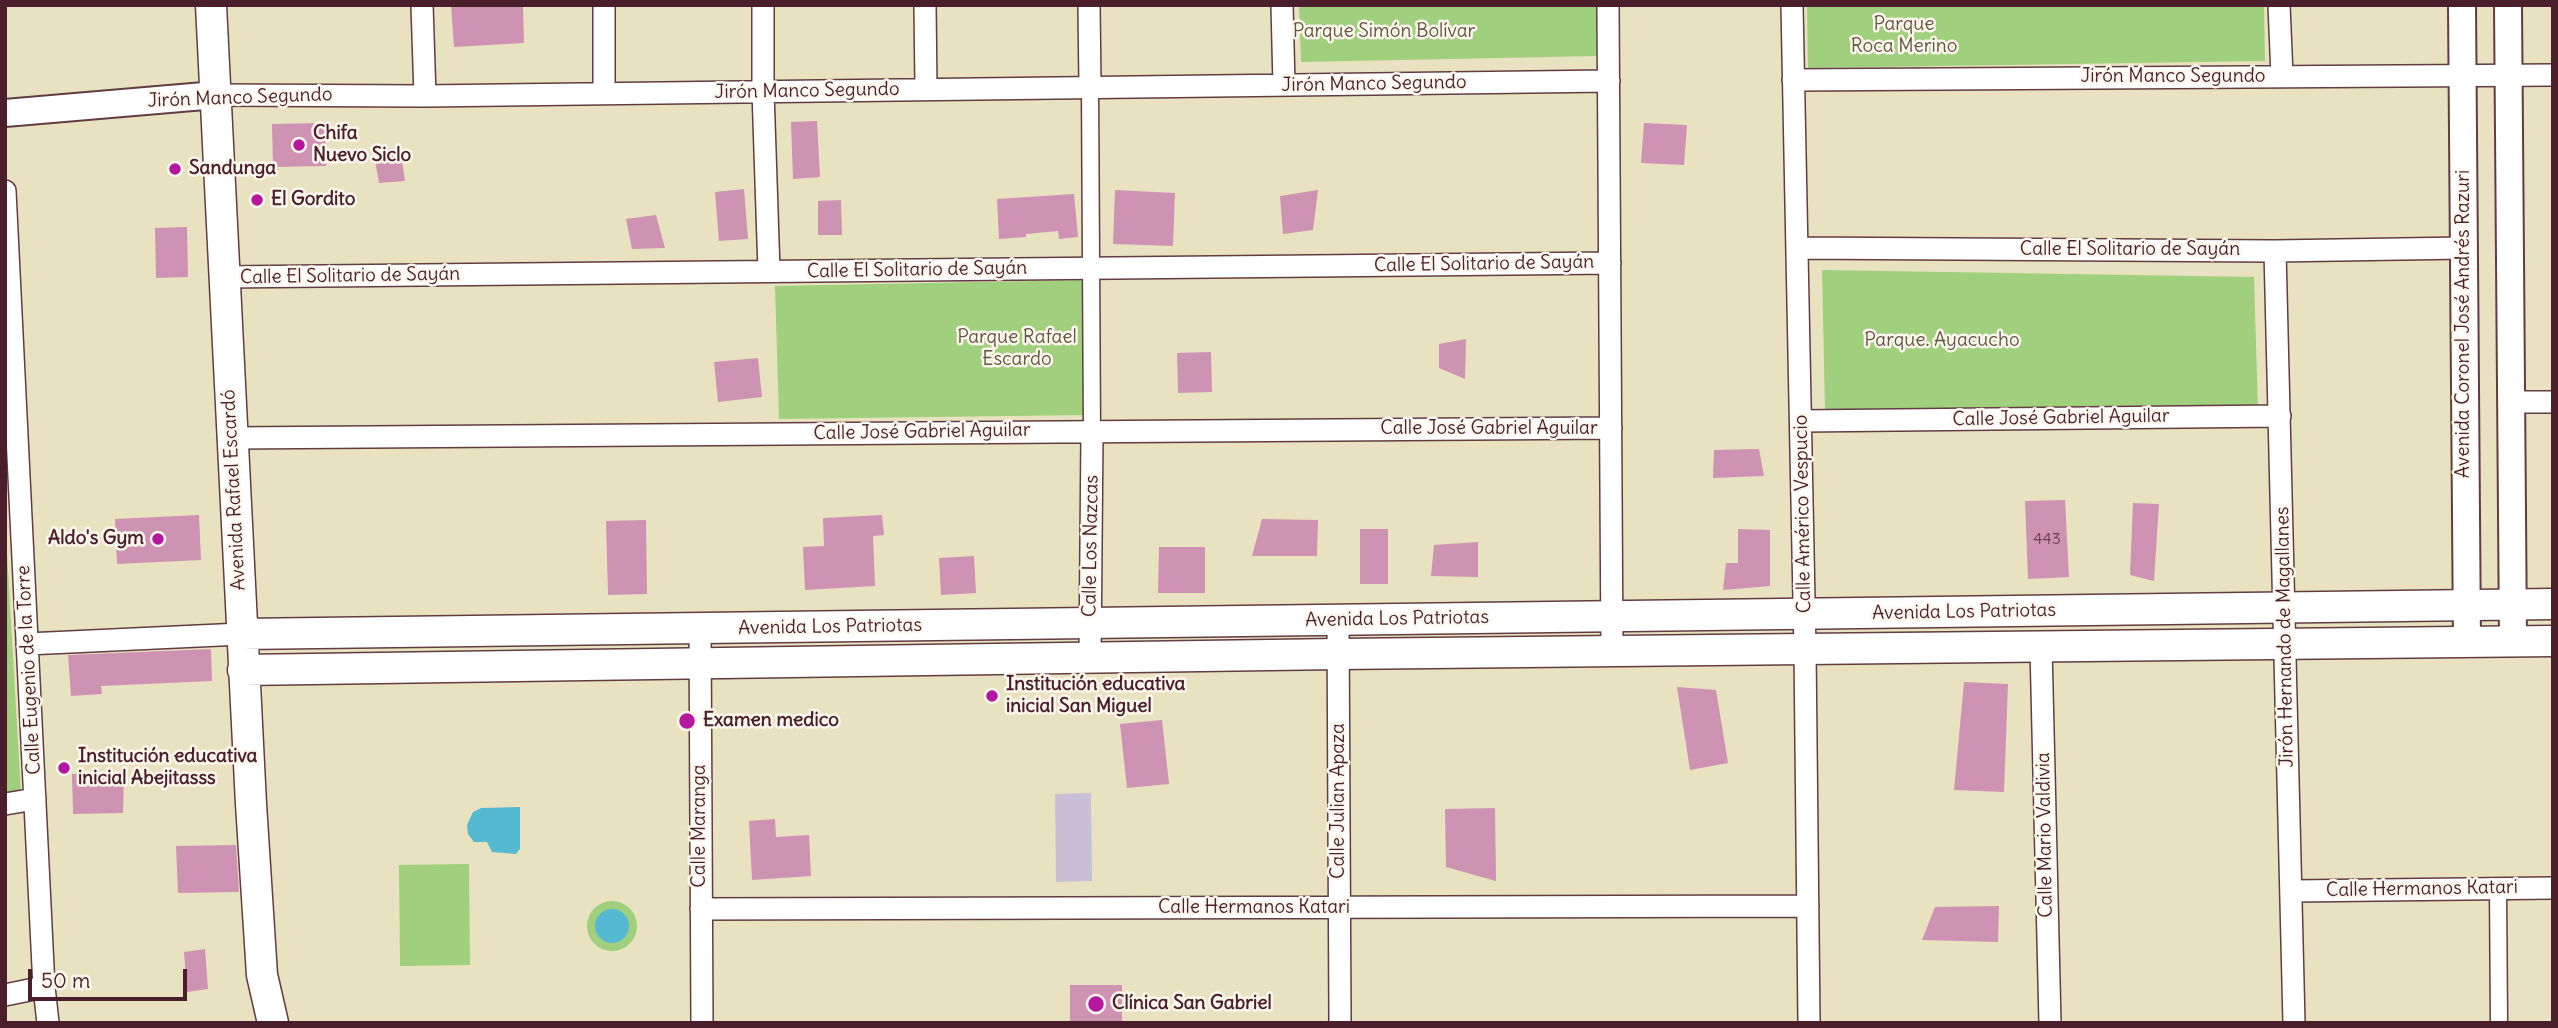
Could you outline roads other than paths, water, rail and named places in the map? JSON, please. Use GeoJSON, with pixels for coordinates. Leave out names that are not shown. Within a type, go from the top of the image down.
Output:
{"type":"FeatureCollection","features":[{"type":"Feature","properties":{"kind":"main road","name":"Avenida Rafael Escardó"},"geometry":{"type":"LineString","coordinates":[[211,5],[243,670],[262,975],[273,1023]]}},
{"type":"Feature","properties":{"kind":"main road","name":"Avenida Los Patriotas"},"geometry":{"type":"LineString","coordinates":[[241,634],[2553,604]]}},
{"type":"Feature","properties":{"kind":"main road","name":"Avenida Los Patriotas"},"geometry":{"type":"LineString","coordinates":[[243,670],[1338,654],[2553,641]]}},
{"type":"Feature","properties":{"kind":"main road","name":"Avenida Rafael Escardó"},"geometry":{"type":"LineString","coordinates":[[255,1023],[262,975]]}},
{"type":"Feature","properties":{"kind":"street"},"geometry":{"type":"LineString","coordinates":[[422,5],[425,96]]}},
{"type":"Feature","properties":{"kind":"street"},"geometry":{"type":"LineString","coordinates":[[604,5],[604,93]]}},
{"type":"Feature","properties":{"kind":"street"},"geometry":{"type":"LineString","coordinates":[[762,5],[762,92],[769,271]]}},
{"type":"Feature","properties":{"kind":"street"},"geometry":{"type":"LineString","coordinates":[[925,5],[926,89]]}},
{"type":"Feature","properties":{"kind":"street"},"geometry":{"type":"LineString","coordinates":[[1089,5],[1092,432]]}},
{"type":"Feature","properties":{"kind":"street"},"geometry":{"type":"LineString","coordinates":[[1282,5],[1284,85]]}},
{"type":"Feature","properties":{"kind":"street"},"geometry":{"type":"LineString","coordinates":[[1608,5],[1612,652]]}},
{"type":"Feature","properties":{"kind":"street","name":"Calle Américo Vespucio"},"geometry":{"type":"LineString","coordinates":[[1792,5],[1805,614],[1809,1023]]}},
{"type":"Feature","properties":{"kind":"street"},"geometry":{"type":"LineString","coordinates":[[2279,5],[2282,76]]}},
{"type":"Feature","properties":{"kind":"street","name":"Avenida Coronel José Andrés Razuri"},"geometry":{"type":"LineString","coordinates":[[2462,5],[2467,642]]}},
{"type":"Feature","properties":{"kind":"street"},"geometry":{"type":"LineString","coordinates":[[2508,5],[2513,641]]}},
{"type":"Feature","properties":{"kind":"street","name":"Jirón Manco Segundo"},"geometry":{"type":"LineString","coordinates":[[1793,80],[2553,75]]}},
{"type":"Feature","properties":{"kind":"street","name":"Jirón Manco Segundo"},"geometry":{"type":"LineString","coordinates":[[5,113],[216,95],[425,96],[1609,81]]}},
{"type":"Feature","properties":{"kind":"street","name":"Calle Eugenio de la Torre"},"geometry":{"type":"LineString","coordinates":[[5,191],[11,455],[27,644],[48,1023]]}},
{"type":"Feature","properties":{"kind":"street","name":"Calle El Solitario de Sayán"},"geometry":{"type":"LineString","coordinates":[[1797,248],[2275,251],[2464,248]]}},
{"type":"Feature","properties":{"kind":"street","name":"Jirón Hernando de Magallanes"},"geometry":{"type":"LineString","coordinates":[[2275,251],[2294,1023]]}},
{"type":"Feature","properties":{"kind":"street","name":"Calle El Solitario de Sayán"},"geometry":{"type":"LineString","coordinates":[[224,277],[1610,263]]}},
{"type":"Feature","properties":{"kind":"street"},"geometry":{"type":"LineString","coordinates":[[2511,402],[2553,402]]}},
{"type":"Feature","properties":{"kind":"street","name":"Calle José Gabriel Aguilar"},"geometry":{"type":"LineString","coordinates":[[1801,421],[2280,416]]}},
{"type":"Feature","properties":{"kind":"street","name":"Calle José Gabriel Aguilar"},"geometry":{"type":"LineString","coordinates":[[232,438],[1611,428]]}},
{"type":"Feature","properties":{"kind":"street","name":"Calle Los Nazcas"},"geometry":{"type":"LineString","coordinates":[[1090,659],[1092,432]]}},
{"type":"Feature","properties":{"kind":"street","name":"Calle Julian Apaza"},"geometry":{"type":"LineString","coordinates":[[1338,620],[1340,1023]]}},
{"type":"Feature","properties":{"kind":"street","name":"Calle Maranga"},"geometry":{"type":"LineString","coordinates":[[700,628],[702,1023]]}},
{"type":"Feature","properties":{"kind":"street"},"geometry":{"type":"LineString","coordinates":[[27,644],[241,634]]}},
{"type":"Feature","properties":{"kind":"street","name":"Calle Mario Valdivia"},"geometry":{"type":"LineString","coordinates":[[2041,647],[2050,1023]]}},
{"type":"Feature","properties":{"kind":"street"},"geometry":{"type":"LineString","coordinates":[[5,804],[35,799]]}},
{"type":"Feature","properties":{"kind":"street"},"geometry":{"type":"LineString","coordinates":[[2498,888],[2499,1023]]}},
{"type":"Feature","properties":{"kind":"street","name":"Calle Hermanos Katari"},"geometry":{"type":"LineString","coordinates":[[2292,891],[2553,888]]}},
{"type":"Feature","properties":{"kind":"street","name":"Calle Hermanos Katari"},"geometry":{"type":"LineString","coordinates":[[701,909],[1808,906]]}},
{"type":"Feature","properties":{"kind":"street"},"geometry":{"type":"LineString","coordinates":[[5,995],[44,986]]}},
{"type":"Feature","properties":{"kind":"water"},"geometry":{"type":"Polygon","coordinates":[[[520,807],[520,849],[516,854],[492,852],[487,842],[474,842],[468,834],[467,825],[473,812],[481,808],[520,807]]]}},
{"type":"Feature","properties":{"kind":"water"},"geometry":{"type":"Polygon","coordinates":[[[612,909],[624,914],[629,926],[624,938],[612,943],[600,938],[595,926],[600,914],[612,909]]]}},
{"type":"Feature","properties":{"kind":"place","name":"Chifa Nuevo Siclo"},"geometry":{"type":"Point","coordinates":[299,145]}},
{"type":"Feature","properties":{"kind":"place","name":"Sandunga"},"geometry":{"type":"Point","coordinates":[175,169]}},
{"type":"Feature","properties":{"kind":"place","name":"El Gordito"},"geometry":{"type":"Point","coordinates":[257,200]}},
{"type":"Feature","properties":{"kind":"place","name":"Aldo's Gym"},"geometry":{"type":"Point","coordinates":[158,539]}},
{"type":"Feature","properties":{"kind":"place","name":"Institución educativa inicial San Miguel"},"geometry":{"type":"Point","coordinates":[992,696]}},
{"type":"Feature","properties":{"kind":"place","name":"Examen medico"},"geometry":{"type":"Point","coordinates":[687,721]}},
{"type":"Feature","properties":{"kind":"place","name":"Institución educativa inicial Abejitasss"},"geometry":{"type":"Point","coordinates":[64,768]}},
{"type":"Feature","properties":{"kind":"place","name":"Clínica San Gabriel"},"geometry":{"type":"Point","coordinates":[1096,1004]}},
{"type":"Feature","properties":{"kind":"park label","name":"Parque Simón Bolívar"},"geometry":{"type":"Point","coordinates":[1384,32]}},
{"type":"Feature","properties":{"kind":"park label","name":"Parque Roca Merino"},"geometry":{"type":"Point","coordinates":[1904,36]}},
{"type":"Feature","properties":{"kind":"park label","name":"Parque. Ayacucho"},"geometry":{"type":"Point","coordinates":[1942,341]}},
{"type":"Feature","properties":{"kind":"park label","name":"Parque Rafael Escardo"},"geometry":{"type":"Point","coordinates":[1017,349]}}]}
